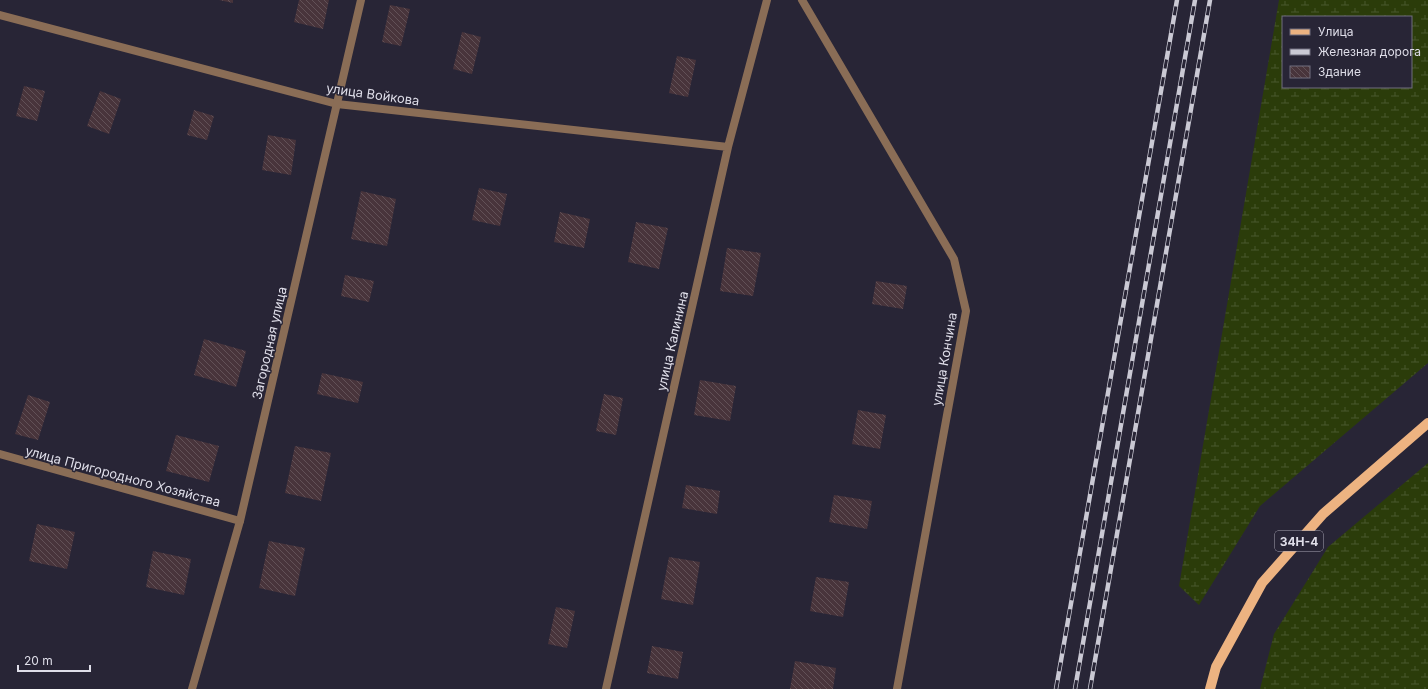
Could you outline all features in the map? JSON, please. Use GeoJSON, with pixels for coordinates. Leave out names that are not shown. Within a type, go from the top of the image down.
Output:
{"type":"FeatureCollection","features":[{"type":"Feature","properties":{"kind":"main road","name":"34Н-4"},"geometry":{"type":"LineString","coordinates":[[1210,689],[1216,668],[1262,584],[1322,514],[1428,423]]}},
{"type":"Feature","properties":{"kind":"street","name":"Загородная улица"},"geometry":{"type":"LineString","coordinates":[[192,689],[240,521],[361,0]]}},
{"type":"Feature","properties":{"kind":"street","name":"улица Калинина"},"geometry":{"type":"LineString","coordinates":[[606,689],[728,147],[767,0]]}},
{"type":"Feature","properties":{"kind":"street","name":"улица Кончина"},"geometry":{"type":"LineString","coordinates":[[802,0],[954,259],[966,311],[897,689]]}},
{"type":"Feature","properties":{"kind":"street","name":"улица Войкова"},"geometry":{"type":"LineString","coordinates":[[0,15],[337,104],[728,147]]}},
{"type":"Feature","properties":{"kind":"street","name":"улица Пригородного Хозяйства"},"geometry":{"type":"LineString","coordinates":[[0,454],[240,521]]}},
{"type":"Feature","properties":{"kind":"green space"},"geometry":{"type":"Polygon","coordinates":[[[1279,0],[1428,0],[1428,363],[1260,506],[1199,605],[1179,586],[1279,0]]]}},
{"type":"Feature","properties":{"kind":"green space"},"geometry":{"type":"Polygon","coordinates":[[[1428,463],[1428,689],[1260,689],[1274,634],[1328,547],[1428,463]]]}},
{"type":"Feature","properties":{"kind":"building"},"geometry":{"type":"Polygon","coordinates":[[[219,0],[233,0],[233,3],[219,0]]]}},
{"type":"Feature","properties":{"kind":"building"},"geometry":{"type":"Polygon","coordinates":[[[299,0],[329,0],[323,29],[294,22],[299,0]]]}},
{"type":"Feature","properties":{"kind":"building"},"geometry":{"type":"Polygon","coordinates":[[[390,5],[410,9],[401,46],[382,42],[390,5]]]}},
{"type":"Feature","properties":{"kind":"building"},"geometry":{"type":"Polygon","coordinates":[[[462,32],[481,37],[472,74],[453,69],[462,32]]]}},
{"type":"Feature","properties":{"kind":"building"},"geometry":{"type":"Polygon","coordinates":[[[677,56],[696,60],[688,97],[669,93],[677,56]]]}},
{"type":"Feature","properties":{"kind":"building"},"geometry":{"type":"Polygon","coordinates":[[[24,86],[45,91],[37,121],[16,116],[24,86]]]}},
{"type":"Feature","properties":{"kind":"building"},"geometry":{"type":"Polygon","coordinates":[[[100,91],[121,99],[109,134],[87,126],[100,91]]]}},
{"type":"Feature","properties":{"kind":"building"},"geometry":{"type":"Polygon","coordinates":[[[194,110],[214,116],[207,140],[187,135],[194,110]]]}},
{"type":"Feature","properties":{"kind":"building"},"geometry":{"type":"Polygon","coordinates":[[[268,135],[296,140],[291,175],[262,170],[268,135]]]}},
{"type":"Feature","properties":{"kind":"building"},"geometry":{"type":"Polygon","coordinates":[[[479,188],[507,194],[500,226],[472,220],[479,188]]]}},
{"type":"Feature","properties":{"kind":"building"},"geometry":{"type":"Polygon","coordinates":[[[361,191],[396,199],[387,246],[351,239],[361,191]]]}},
{"type":"Feature","properties":{"kind":"building"},"geometry":{"type":"Polygon","coordinates":[[[560,212],[590,219],[584,248],[554,242],[560,212]]]}},
{"type":"Feature","properties":{"kind":"building"},"geometry":{"type":"Polygon","coordinates":[[[636,222],[668,228],[659,269],[628,262],[636,222]]]}},
{"type":"Feature","properties":{"kind":"building"},"geometry":{"type":"Polygon","coordinates":[[[727,248],[761,253],[753,296],[720,291],[727,248]]]}},
{"type":"Feature","properties":{"kind":"building"},"geometry":{"type":"Polygon","coordinates":[[[345,275],[374,281],[369,302],[341,296],[345,275]]]}},
{"type":"Feature","properties":{"kind":"building"},"geometry":{"type":"Polygon","coordinates":[[[876,281],[907,286],[903,309],[872,304],[876,281]]]}},
{"type":"Feature","properties":{"kind":"building"},"geometry":{"type":"Polygon","coordinates":[[[204,339],[246,351],[236,387],[194,375],[204,339]]]}},
{"type":"Feature","properties":{"kind":"building"},"geometry":{"type":"Polygon","coordinates":[[[322,373],[363,382],[358,403],[317,394],[322,373]]]}},
{"type":"Feature","properties":{"kind":"building"},"geometry":{"type":"Polygon","coordinates":[[[700,380],[736,386],[730,421],[694,415],[700,380]]]}},
{"type":"Feature","properties":{"kind":"building"},"geometry":{"type":"Polygon","coordinates":[[[604,394],[623,398],[616,435],[596,431],[604,394]]]}},
{"type":"Feature","properties":{"kind":"building"},"geometry":{"type":"Polygon","coordinates":[[[28,395],[50,402],[38,440],[15,434],[28,395]]]}},
{"type":"Feature","properties":{"kind":"building"},"geometry":{"type":"Polygon","coordinates":[[[858,410],[886,415],[880,449],[852,444],[858,410]]]}},
{"type":"Feature","properties":{"kind":"building"},"geometry":{"type":"Polygon","coordinates":[[[176,435],[219,446],[209,482],[166,471],[176,435]]]}},
{"type":"Feature","properties":{"kind":"building"},"geometry":{"type":"Polygon","coordinates":[[[295,446],[331,453],[321,501],[285,493],[295,446]]]}},
{"type":"Feature","properties":{"kind":"building"},"geometry":{"type":"Polygon","coordinates":[[[686,485],[720,491],[717,514],[682,508],[686,485]]]}},
{"type":"Feature","properties":{"kind":"building"},"geometry":{"type":"Polygon","coordinates":[[[834,495],[872,501],[867,529],[829,522],[834,495]]]}},
{"type":"Feature","properties":{"kind":"building"},"geometry":{"type":"Polygon","coordinates":[[[37,524],[75,532],[67,569],[29,561],[37,524]]]}},
{"type":"Feature","properties":{"kind":"building"},"geometry":{"type":"Polygon","coordinates":[[[269,541],[305,548],[295,596],[259,588],[269,541]]]}},
{"type":"Feature","properties":{"kind":"building"},"geometry":{"type":"Polygon","coordinates":[[[153,551],[191,559],[184,595],[146,587],[153,551]]]}},
{"type":"Feature","properties":{"kind":"building"},"geometry":{"type":"Polygon","coordinates":[[[669,557],[700,562],[693,605],[661,599],[669,557]]]}},
{"type":"Feature","properties":{"kind":"building"},"geometry":{"type":"Polygon","coordinates":[[[816,577],[849,582],[843,617],[810,611],[816,577]]]}},
{"type":"Feature","properties":{"kind":"building"},"geometry":{"type":"Polygon","coordinates":[[[556,607],[575,611],[567,648],[548,644],[556,607]]]}},
{"type":"Feature","properties":{"kind":"building"},"geometry":{"type":"Polygon","coordinates":[[[652,646],[683,652],[678,679],[647,673],[652,646]]]}},
{"type":"Feature","properties":{"kind":"building"},"geometry":{"type":"Polygon","coordinates":[[[795,661],[836,668],[833,689],[790,689],[795,661]]]}},
{"type":"Feature","properties":{"kind":"railway"},"geometry":{"type":"LineString","coordinates":[[1056,689],[1177,0]]}},
{"type":"Feature","properties":{"kind":"railway"},"geometry":{"type":"LineString","coordinates":[[1075,689],[1195,0]]}},
{"type":"Feature","properties":{"kind":"railway"},"geometry":{"type":"LineString","coordinates":[[1090,689],[1210,0]]}}]}
